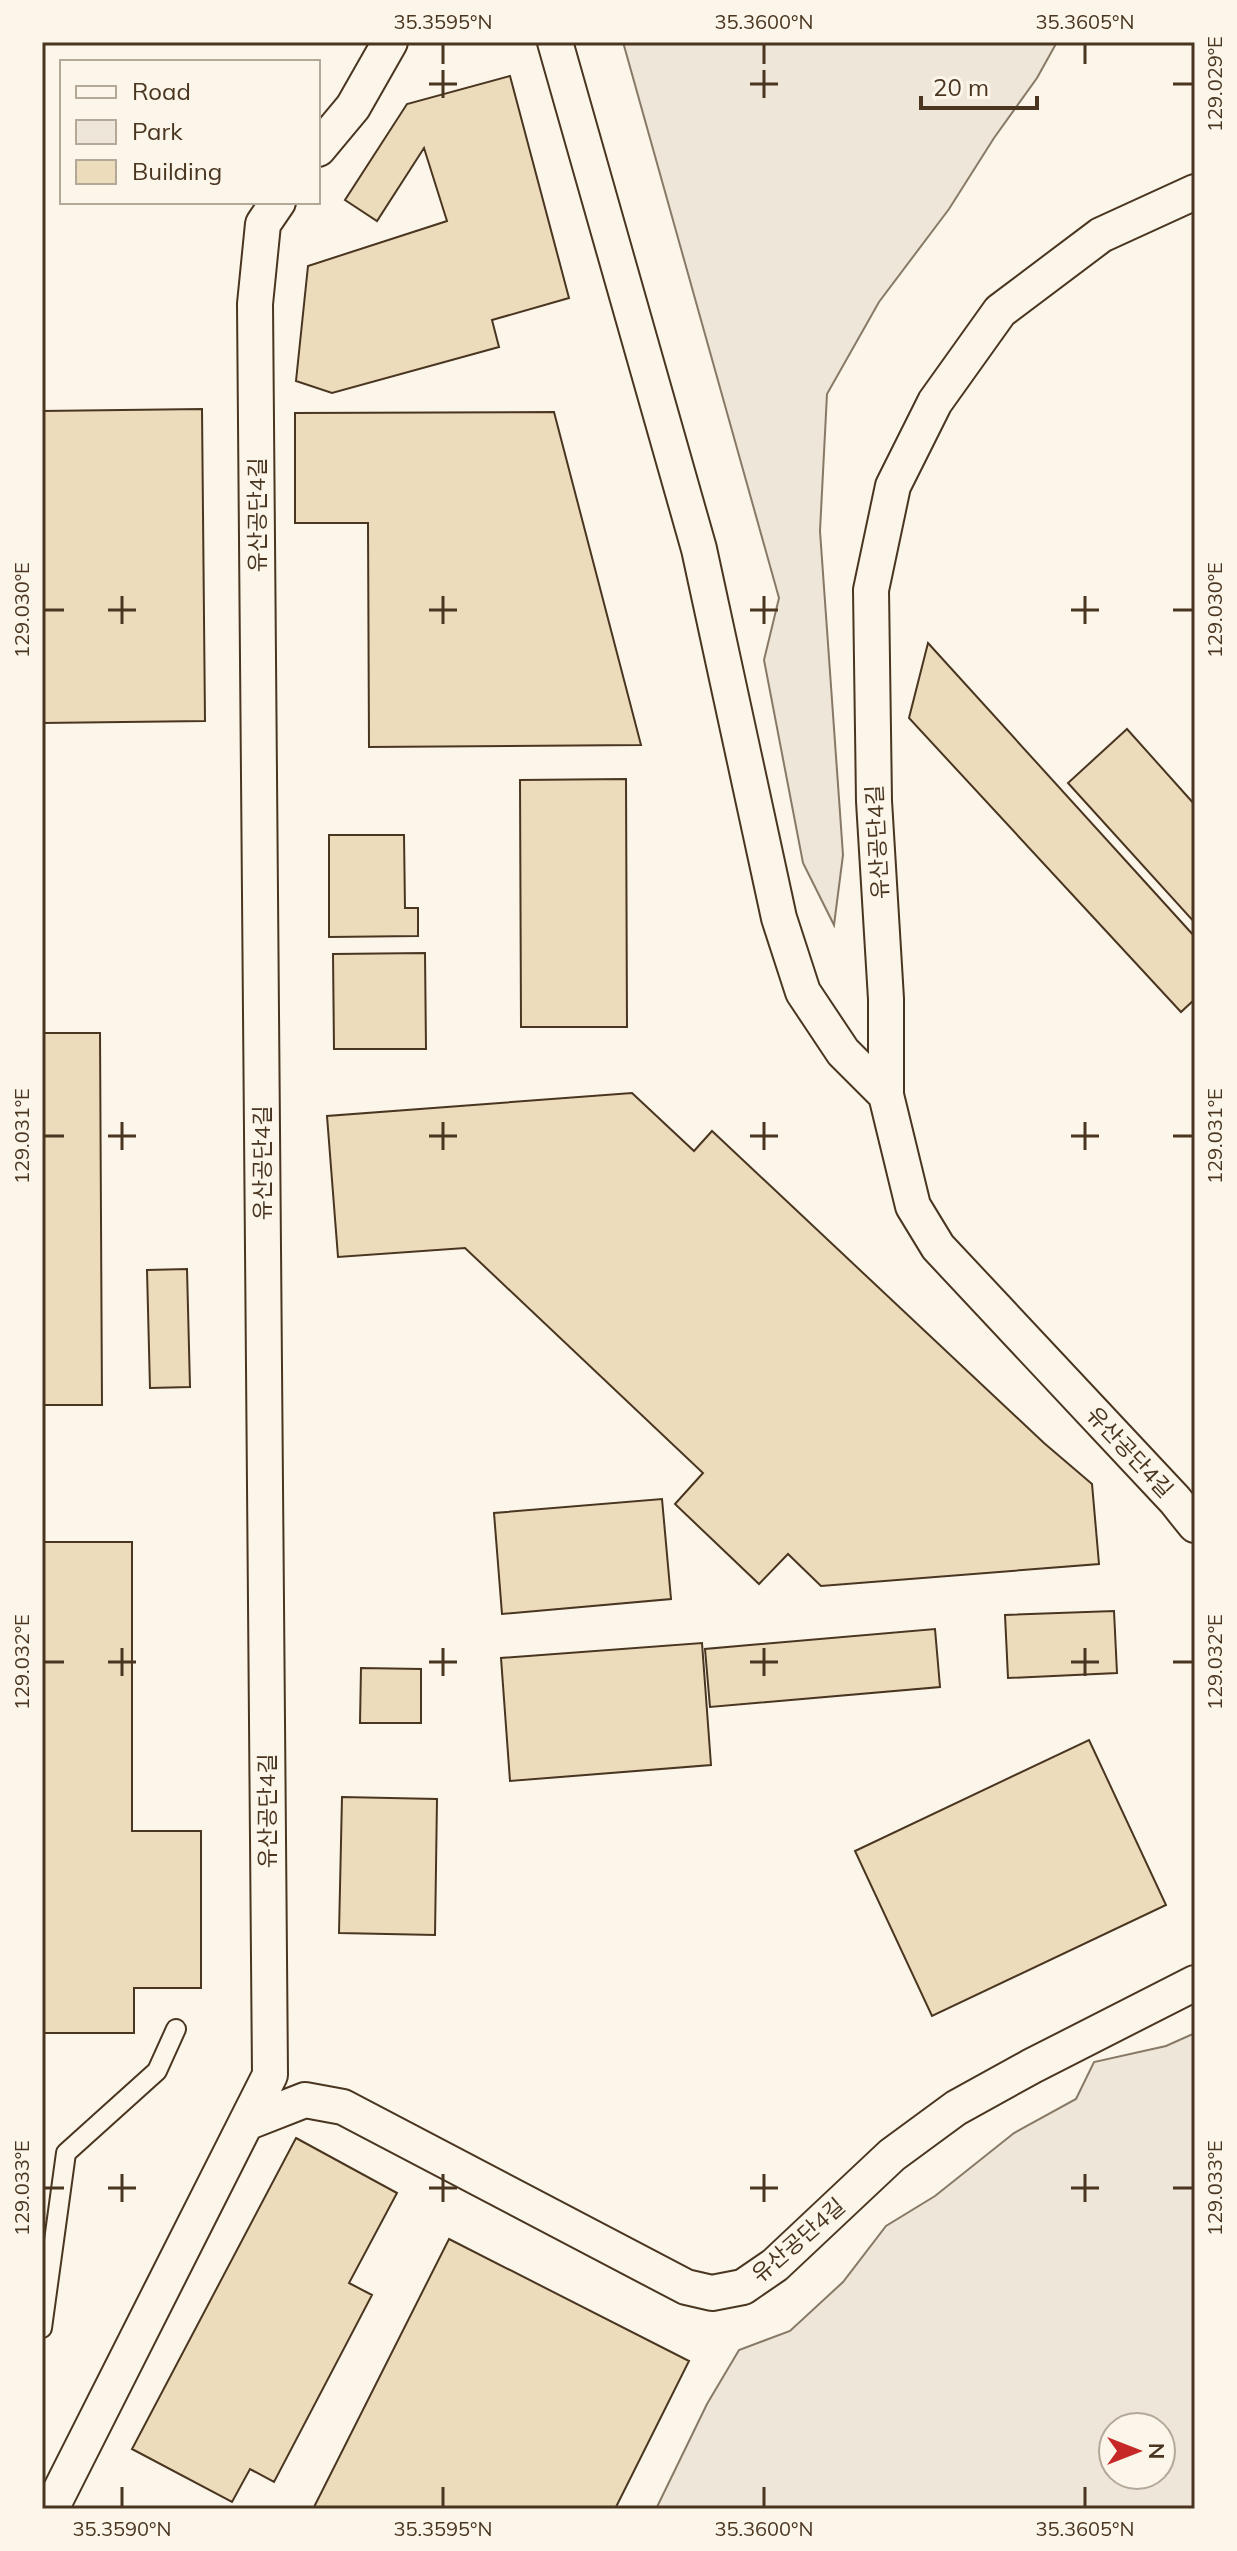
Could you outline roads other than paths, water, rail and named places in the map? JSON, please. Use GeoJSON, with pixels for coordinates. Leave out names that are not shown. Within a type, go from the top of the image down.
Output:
{"type":"FeatureCollection","features":[{"type":"Feature","properties":{"kind":"street"},"geometry":{"type":"LineString","coordinates":[[320,147],[353,107],[390,42]]}},
{"type":"Feature","properties":{"kind":"street"},"geometry":{"type":"LineString","coordinates":[[555,42],[699,549],[779,918],[803,992],[843,1052],[886,1095]]}},
{"type":"Feature","properties":{"kind":"street","name":"유산공단4길"},"geometry":{"type":"LineString","coordinates":[[1195,192],[1101,235],[1000,311],[935,402],[893,486],[871,590],[874,801],[886,999],[886,1095],[913,1206],[938,1247],[1195,1525]]}},
{"type":"Feature","properties":{"kind":"street","name":"유산공단4길"},"geometry":{"type":"LineString","coordinates":[[51,2509],[270,2075],[255,304],[263,224],[277,204]]}},
{"type":"Feature","properties":{"kind":"street","name":"유산공단4길"},"geometry":{"type":"LineString","coordinates":[[246,2123],[305,2100],[343,2107],[686,2287],[712,2293],[743,2287],[775,2265],[892,2155],[956,2108],[1195,1983]]}},
{"type":"Feature","properties":{"kind":"lane"},"geometry":{"type":"LineString","coordinates":[[42,2328],[66,2153],[157,2071],[176,2029]]}}]}
